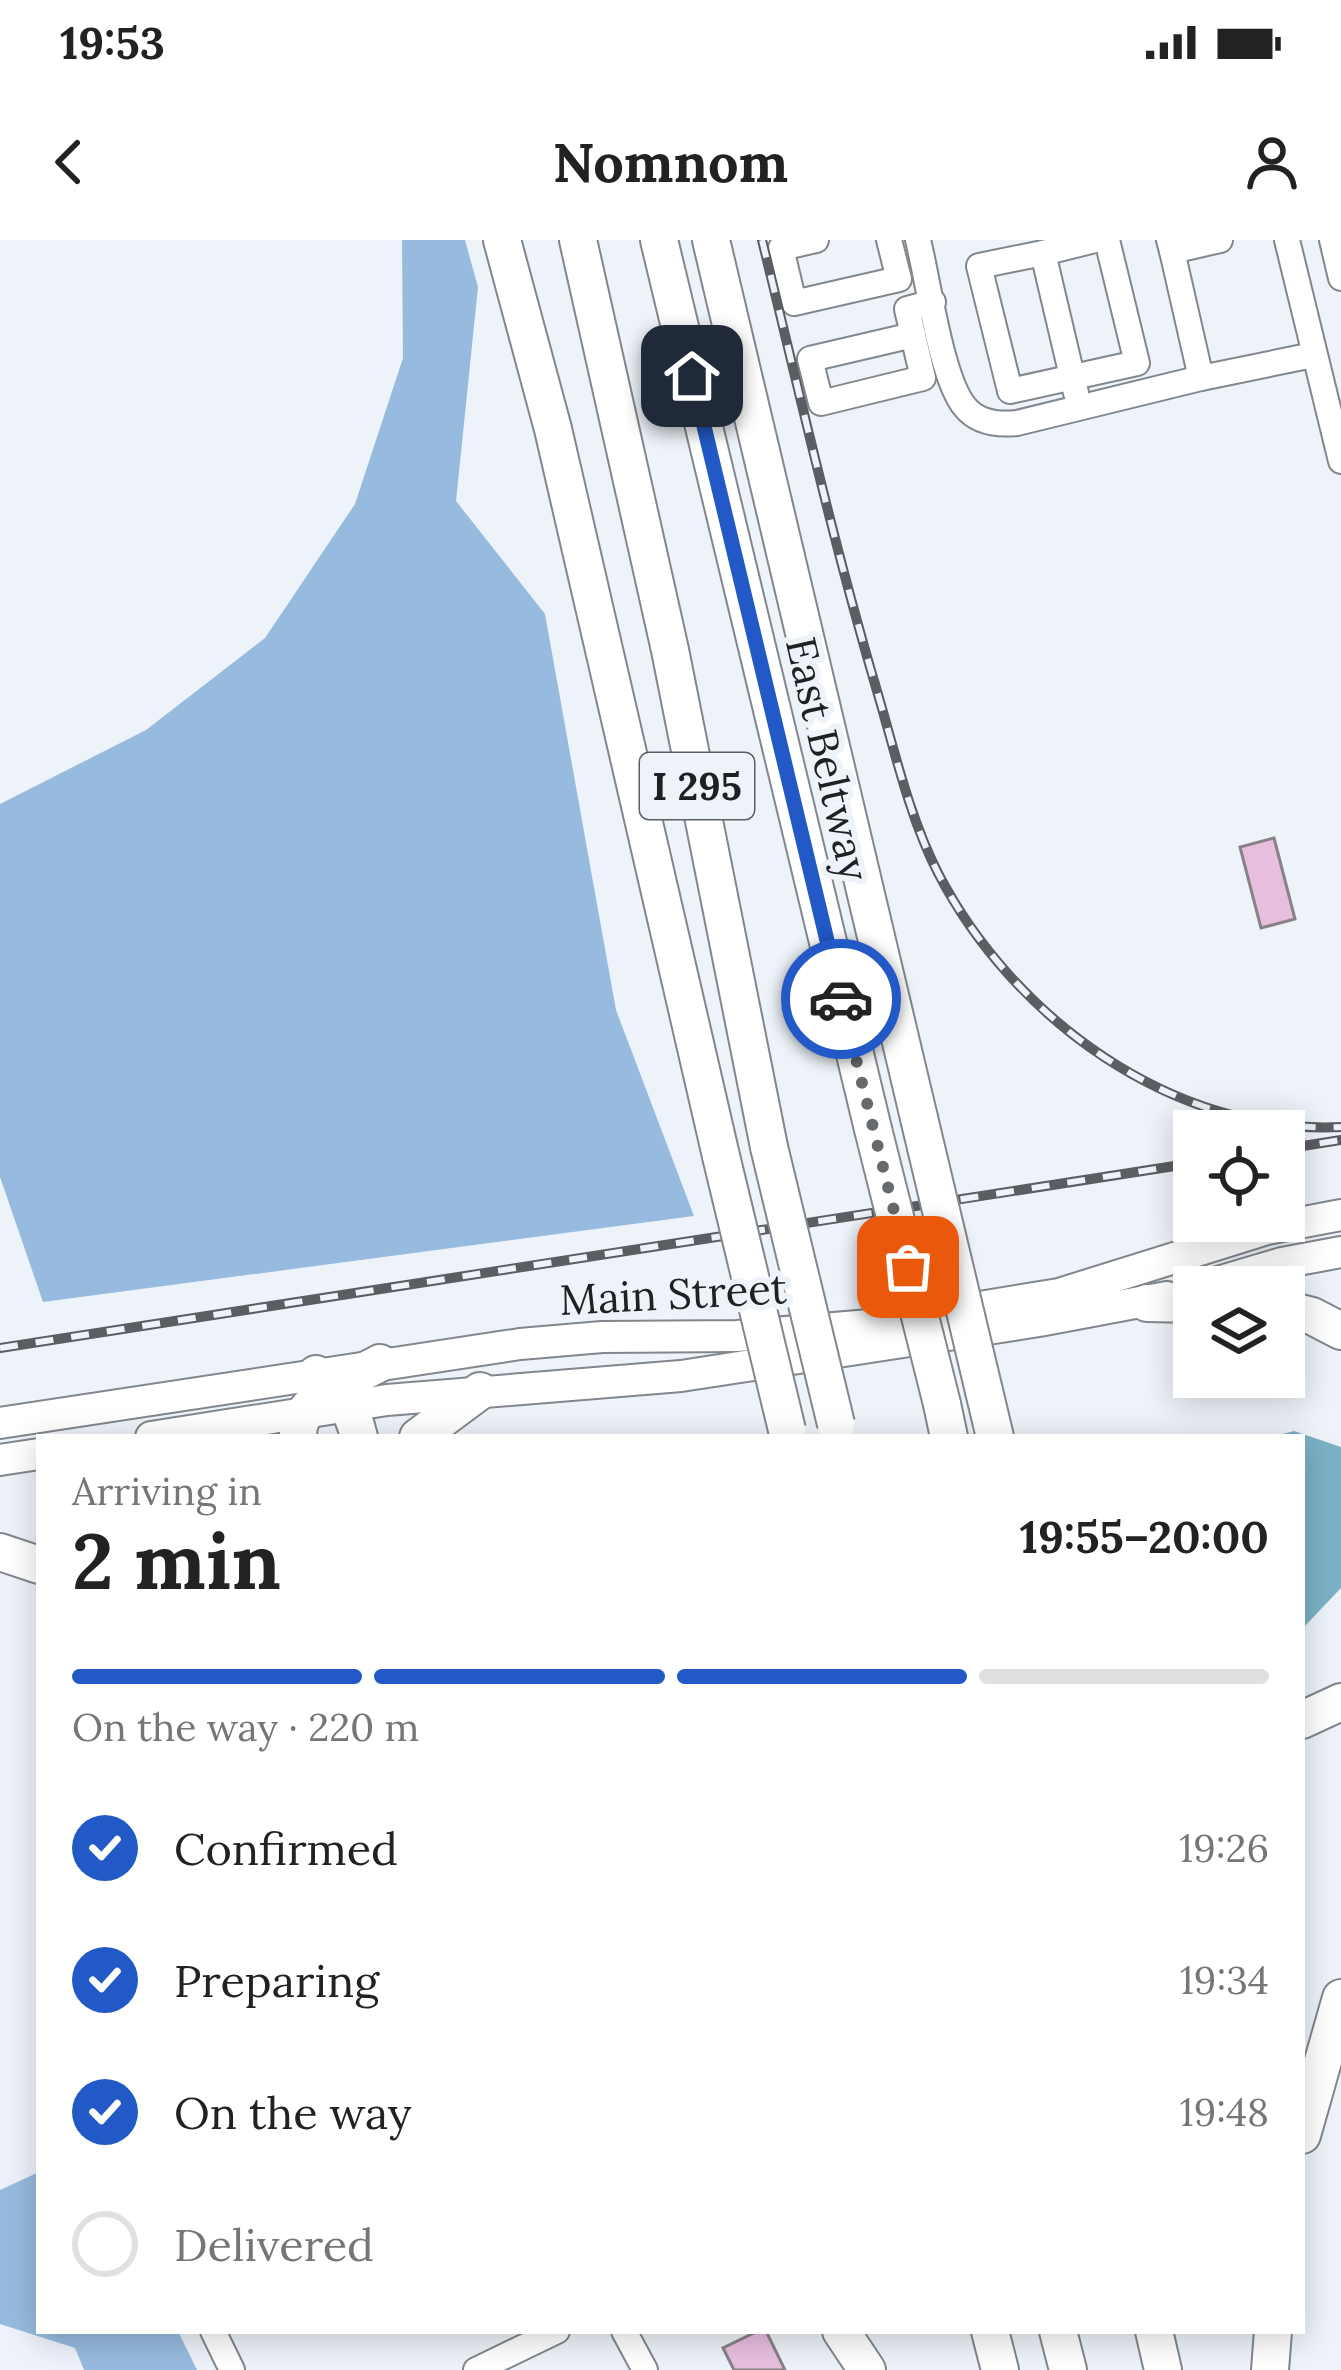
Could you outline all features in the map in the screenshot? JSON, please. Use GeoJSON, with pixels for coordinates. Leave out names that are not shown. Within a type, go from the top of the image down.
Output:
{"type":"FeatureCollection","features":[{"type":"Feature","properties":{"kind":"highway"},"geometry":{"type":"LineString","coordinates":[[502,240],[558,452],[788,1434]]}},
{"type":"Feature","properties":{"kind":"highway"},"geometry":{"type":"LineString","coordinates":[[566,240],[621,425]]}},
{"type":"Feature","properties":{"kind":"highway","name":"I 295"},"geometry":{"type":"LineString","coordinates":[[578,240],[621,425],[769,1147],[837,1431]]}},
{"type":"Feature","properties":{"kind":"highway","name":"East Beltway"},"geometry":{"type":"LineString","coordinates":[[659,240],[945,1421]]}},
{"type":"Feature","properties":{"kind":"highway"},"geometry":{"type":"LineString","coordinates":[[711,240],[994,1434]]}},
{"type":"Feature","properties":{"kind":"highway"},"geometry":{"type":"LineString","coordinates":[[1147,1303],[1173,1304]]}},
{"type":"Feature","properties":{"kind":"highway"},"geometry":{"type":"LineString","coordinates":[[1305,1314],[1341,1331]]}},
{"type":"Feature","properties":{"kind":"highway"},"geometry":{"type":"LineString","coordinates":[[300,1425],[340,1401],[380,1363]]}},
{"type":"Feature","properties":{"kind":"highway"},"geometry":{"type":"LineString","coordinates":[[422,1434],[480,1391]]}},
{"type":"Feature","properties":{"kind":"highway"},"geometry":{"type":"LineString","coordinates":[[0,1552],[36,1563]]}},
{"type":"Feature","properties":{"kind":"highway"},"geometry":{"type":"LineString","coordinates":[[1305,1719],[1341,1702]]}},
{"type":"Feature","properties":{"kind":"highway"},"geometry":{"type":"LineString","coordinates":[[1305,2124],[1341,1998]]}},
{"type":"Feature","properties":{"kind":"highway"},"geometry":{"type":"LineString","coordinates":[[843,2334],[867,2370]]}},
{"type":"Feature","properties":{"kind":"highway"},"geometry":{"type":"LineString","coordinates":[[991,2334],[1000,2370]]}},
{"type":"Feature","properties":{"kind":"highway"},"geometry":{"type":"LineString","coordinates":[[1059,2334],[1068,2370]]}},
{"type":"Feature","properties":{"kind":"highway"},"geometry":{"type":"LineString","coordinates":[[1155,2334],[1163,2370]]}},
{"type":"Feature","properties":{"kind":"highway"},"geometry":{"type":"LineString","coordinates":[[1181,2334],[1187,2370]]}},
{"type":"Feature","properties":{"kind":"highway"},"geometry":{"type":"LineString","coordinates":[[1270,2370],[1273,2334]]}},
{"type":"Feature","properties":{"kind":"main road","name":"Main Street"},"geometry":{"type":"LineString","coordinates":[[380,1363],[602,1337],[737,1336],[870,1325],[1059,1294],[1267,1229],[1341,1215]]}},
{"type":"Feature","properties":{"kind":"main road","name":"Main Street"},"geometry":{"type":"LineString","coordinates":[[1272,1266],[1341,1252]]}},
{"type":"Feature","properties":{"kind":"main road","name":"Main Street"},"geometry":{"type":"LineString","coordinates":[[0,1423],[566,1388],[681,1376],[1173,1295]]}},
{"type":"Feature","properties":{"kind":"main road"},"geometry":{"type":"LineString","coordinates":[[188,1434],[300,1425]]}},
{"type":"Feature","properties":{"kind":"main road"},"geometry":{"type":"LineString","coordinates":[[0,1460],[36,1454]]}},
{"type":"Feature","properties":{"kind":"street"},"geometry":{"type":"LineString","coordinates":[[816,240],[781,248],[794,303],[899,279]]}},
{"type":"Feature","properties":{"kind":"street"},"geometry":{"type":"LineString","coordinates":[[889,240],[913,334]]}},
{"type":"Feature","properties":{"kind":"street"},"geometry":{"type":"LineString","coordinates":[[919,240],[951,383],[965,408],[1001,425],[1313,356]]}},
{"type":"Feature","properties":{"kind":"street"},"geometry":{"type":"LineString","coordinates":[[1095,240],[979,266],[1010,391],[1137,363],[1107,240]]}},
{"type":"Feature","properties":{"kind":"street"},"geometry":{"type":"LineString","coordinates":[[1201,378],[1171,246],[1220,240]]}},
{"type":"Feature","properties":{"kind":"street"},"geometry":{"type":"LineString","coordinates":[[1287,240],[1341,461]]}},
{"type":"Feature","properties":{"kind":"street"},"geometry":{"type":"LineString","coordinates":[[1332,240],[1341,278]]}},
{"type":"Feature","properties":{"kind":"street"},"geometry":{"type":"LineString","coordinates":[[1043,253],[1079,407]]}},
{"type":"Feature","properties":{"kind":"street"},"geometry":{"type":"LineString","coordinates":[[907,309],[933,302]]}},
{"type":"Feature","properties":{"kind":"street"},"geometry":{"type":"LineString","coordinates":[[214,2334],[232,2370]]}},
{"type":"Feature","properties":{"kind":"street"},"geometry":{"type":"LineString","coordinates":[[476,2370],[551,2334]]}},
{"type":"Feature","properties":{"kind":"street"},"geometry":{"type":"LineString","coordinates":[[626,2334],[645,2370]]}},
{"type":"Feature","properties":{"kind":"shaded area"},"geometry":{"type":"Polygon","coordinates":[[[402,240],[465,240],[478,287],[456,501],[545,614],[616,1010],[694,1216],[43,1302],[0,1177],[0,804],[146,730],[265,638],[355,504],[403,358],[402,240]]]}},
{"type":"Feature","properties":{"kind":"shaded area"},"geometry":{"type":"Polygon","coordinates":[[[1305,1435],[1341,1447],[1341,1588],[1305,1626],[1305,1435]]]}},
{"type":"Feature","properties":{"kind":"shaded area"},"geometry":{"type":"Polygon","coordinates":[[[36,2173],[36,2334],[179,2334],[197,2370],[84,2370],[75,2348],[0,2324],[0,2190],[36,2173]]]}},
{"type":"Feature","properties":{"kind":"building"},"geometry":{"type":"Polygon","coordinates":[[[1274,838],[1295,919],[1261,928],[1240,847],[1274,838]]]}},
{"type":"Feature","properties":{"kind":"building"},"geometry":{"type":"Polygon","coordinates":[[[752,2334],[767,2334],[785,2370],[734,2370],[723,2348],[752,2334]]]}},
{"type":"Feature","properties":{"kind":"railway"},"geometry":{"type":"LineString","coordinates":[[762,240],[831,523],[903,784],[938,873],[970,926],[1009,975],[1054,1019],[1105,1057],[1159,1088],[1218,1111],[1279,1124],[1341,1127]]}},
{"type":"Feature","properties":{"kind":"railway"},"geometry":{"type":"LineString","coordinates":[[1305,1146],[1341,1140]]}},
{"type":"Feature","properties":{"kind":"railway"},"geometry":{"type":"LineString","coordinates":[[0,1348],[1173,1166]]}},
{"type":"Feature","properties":{"kind":"way so far"},"geometry":{"type":"LineString","coordinates":[[841,999],[908,1267]]}},
{"type":"Feature","properties":{"kind":"route"},"geometry":{"type":"LineString","coordinates":[[692,376],[841,999]]}}]}
